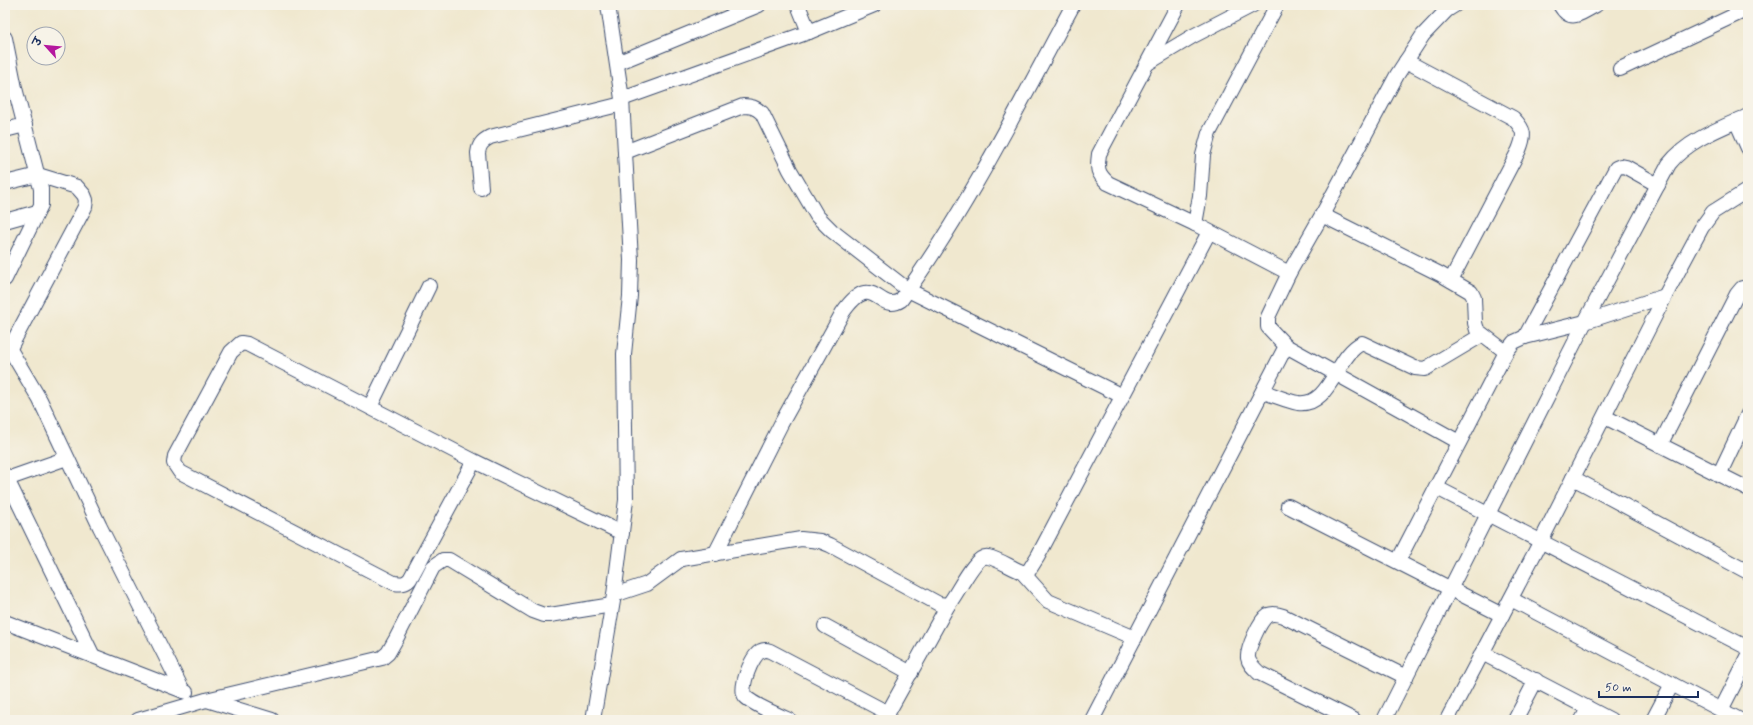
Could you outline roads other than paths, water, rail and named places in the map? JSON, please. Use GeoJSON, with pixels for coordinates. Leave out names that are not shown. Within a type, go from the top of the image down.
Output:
{"type":"FeatureCollection","features":[{"type":"Feature","properties":{"kind":"street"},"geometry":{"type":"LineString","coordinates":[[593,720],[613,600],[626,500],[624,354],[630,296],[631,260],[622,101],[608,5]]}},
{"type":"Feature","properties":{"kind":"street"},"geometry":{"type":"LineString","coordinates":[[617,63],[759,5]]}},
{"type":"Feature","properties":{"kind":"street"},"geometry":{"type":"LineString","coordinates":[[798,5],[809,32]]}},
{"type":"Feature","properties":{"kind":"street"},"geometry":{"type":"LineString","coordinates":[[481,188],[478,153],[479,148],[485,140],[490,137],[622,101],[809,32],[874,5]]}},
{"type":"Feature","properties":{"kind":"street"},"geometry":{"type":"LineString","coordinates":[[715,554],[782,422],[843,312],[851,300],[863,293],[869,293],[894,304],[901,300],[990,158],[1073,5]]}},
{"type":"Feature","properties":{"kind":"street"},"geometry":{"type":"LineString","coordinates":[[1178,5],[1100,154],[1097,168],[1101,177],[1108,183],[1195,224],[1289,273]]}},
{"type":"Feature","properties":{"kind":"street"},"geometry":{"type":"LineString","coordinates":[[1148,63],[1193,36],[1253,5]]}},
{"type":"Feature","properties":{"kind":"street"},"geometry":{"type":"LineString","coordinates":[[1195,224],[1200,196],[1203,155],[1209,133],[1277,5]]}},
{"type":"Feature","properties":{"kind":"street"},"geometry":{"type":"LineString","coordinates":[[1455,5],[1446,10],[1423,35],[1406,61],[1289,273],[1268,317],[1268,327],[1286,346],[1459,442]]}},
{"type":"Feature","properties":{"kind":"street"},"geometry":{"type":"LineString","coordinates":[[1560,5],[1564,13],[1568,16],[1574,16],[1596,5]]}},
{"type":"Feature","properties":{"kind":"street"},"geometry":{"type":"LineString","coordinates":[[1620,69],[1748,9]]}},
{"type":"Feature","properties":{"kind":"street"},"geometry":{"type":"LineString","coordinates":[[5,38],[14,88],[38,175],[42,198],[41,205],[5,279]]}},
{"type":"Feature","properties":{"kind":"street"},"geometry":{"type":"LineString","coordinates":[[1406,61],[1513,118],[1521,126],[1524,138],[1451,280]]}},
{"type":"Feature","properties":{"kind":"street"},"geometry":{"type":"LineString","coordinates":[[625,152],[742,106],[752,106],[757,108],[762,112],[790,170],[817,216],[832,231],[908,290],[1122,396]]}},
{"type":"Feature","properties":{"kind":"street"},"geometry":{"type":"LineString","coordinates":[[1384,720],[1449,589],[1669,164],[1677,154],[1687,146],[1742,118],[1748,148]]}},
{"type":"Feature","properties":{"kind":"street"},"geometry":{"type":"LineString","coordinates":[[5,130],[24,125]]}},
{"type":"Feature","properties":{"kind":"street"},"geometry":{"type":"LineString","coordinates":[[1525,337],[1616,168],[1621,166],[1626,167],[1658,185]]}},
{"type":"Feature","properties":{"kind":"street"},"geometry":{"type":"LineString","coordinates":[[5,183],[38,175],[76,187],[84,195],[86,200],[85,207],[7,345],[40,400],[100,527],[183,691]]}},
{"type":"Feature","properties":{"kind":"street"},"geometry":{"type":"LineString","coordinates":[[1447,720],[1541,541],[1665,296],[1702,227],[1713,212],[1748,190]]}},
{"type":"Feature","properties":{"kind":"street"},"geometry":{"type":"LineString","coordinates":[[5,221],[37,212]]}},
{"type":"Feature","properties":{"kind":"street"},"geometry":{"type":"LineString","coordinates":[[1322,215],[1451,280],[1471,292],[1474,298],[1475,323],[1478,330],[1482,335],[1506,352]]}},
{"type":"Feature","properties":{"kind":"street"},"geometry":{"type":"LineString","coordinates":[[789,720],[745,696],[742,688],[752,662],[757,654],[762,650],[770,650],[886,717],[948,605],[955,597],[975,563],[980,558],[987,557],[1022,572],[1028,572],[1033,566],[1209,232]]}},
{"type":"Feature","properties":{"kind":"street"},"geometry":{"type":"LineString","coordinates":[[370,407],[429,286]]}},
{"type":"Feature","properties":{"kind":"street"},"geometry":{"type":"LineString","coordinates":[[1660,445],[1737,294],[1742,288],[1748,288]]}},
{"type":"Feature","properties":{"kind":"street"},"geometry":{"type":"LineString","coordinates":[[1398,561],[1506,352],[1514,342],[1525,337],[1586,322],[1665,296]]}},
{"type":"Feature","properties":{"kind":"street"},"geometry":{"type":"LineString","coordinates":[[1263,392],[1297,403],[1306,403],[1321,396],[1349,352],[1362,343],[1415,368],[1425,369],[1482,335]]}},
{"type":"Feature","properties":{"kind":"street"},"geometry":{"type":"LineString","coordinates":[[474,460],[410,579],[405,584],[394,583],[180,472],[174,463],[175,456],[231,352],[241,343],[247,344],[474,460],[622,533]]}},
{"type":"Feature","properties":{"kind":"street"},"geometry":{"type":"LineString","coordinates":[[1092,720],[1286,346]]}},
{"type":"Feature","properties":{"kind":"street"},"geometry":{"type":"LineString","coordinates":[[1719,475],[1748,414]]}},
{"type":"Feature","properties":{"kind":"street"},"geometry":{"type":"LineString","coordinates":[[1604,417],[1748,489]]}},
{"type":"Feature","properties":{"kind":"street"},"geometry":{"type":"LineString","coordinates":[[67,458],[6,477],[93,656]]}},
{"type":"Feature","properties":{"kind":"street"},"geometry":{"type":"LineString","coordinates":[[1573,478],[1748,572]]}},
{"type":"Feature","properties":{"kind":"street"},"geometry":{"type":"LineString","coordinates":[[1437,488],[1748,648]]}},
{"type":"Feature","properties":{"kind":"street"},"geometry":{"type":"LineString","coordinates":[[1288,506],[1502,615]]}},
{"type":"Feature","properties":{"kind":"street"},"geometry":{"type":"LineString","coordinates":[[138,720],[206,700],[382,658],[388,652],[396,639],[433,567],[443,560],[449,560],[544,615],[613,600],[647,584],[681,559],[801,539],[820,541],[830,545],[939,604],[948,605]]}},
{"type":"Feature","properties":{"kind":"street"},"geometry":{"type":"LineString","coordinates":[[1022,572],[1048,601],[1135,638]]}},
{"type":"Feature","properties":{"kind":"street"},"geometry":{"type":"LineString","coordinates":[[1511,599],[1731,716],[1748,657]]}},
{"type":"Feature","properties":{"kind":"street"},"geometry":{"type":"LineString","coordinates":[[1354,720],[1259,672],[1251,666],[1248,658],[1249,648],[1261,622],[1267,616],[1274,614],[1283,616],[1406,677]]}},
{"type":"Feature","properties":{"kind":"street"},"geometry":{"type":"LineString","coordinates":[[5,622],[206,700],[272,720]]}},
{"type":"Feature","properties":{"kind":"street"},"geometry":{"type":"LineString","coordinates":[[825,626],[910,673]]}},
{"type":"Feature","properties":{"kind":"street"},"geometry":{"type":"LineString","coordinates":[[1482,653],[1536,680],[1585,714],[1611,720]]}},
{"type":"Feature","properties":{"kind":"street"},"geometry":{"type":"LineString","coordinates":[[1515,720],[1536,680]]}},
{"type":"Feature","properties":{"kind":"street"},"geometry":{"type":"LineString","coordinates":[[1653,720],[1672,684]]}}]}
